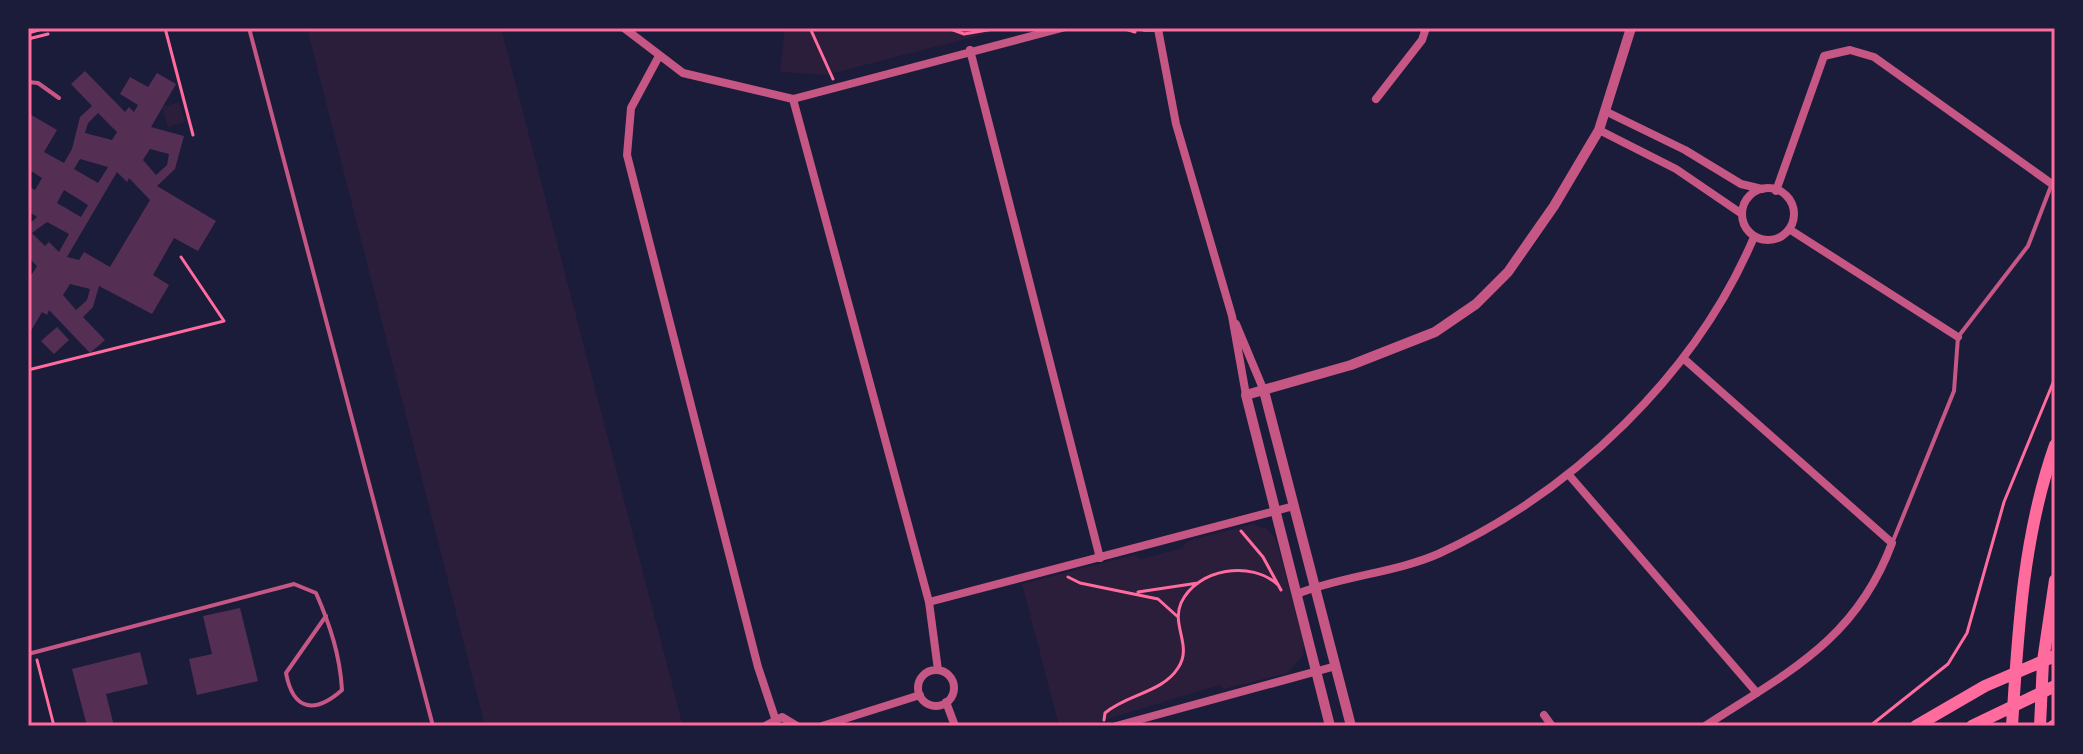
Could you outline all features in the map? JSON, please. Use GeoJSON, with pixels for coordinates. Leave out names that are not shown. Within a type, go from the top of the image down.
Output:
{"type":"FeatureCollection","features":[{"type":"Feature","properties":{"kind":"main road"},"geometry":{"type":"LineString","coordinates":[[2012,726],[2025,563],[2035,510],[2055,445]]}},
{"type":"Feature","properties":{"kind":"main road"},"geometry":{"type":"LineString","coordinates":[[2040,726],[2055,580]]}},
{"type":"Feature","properties":{"kind":"main road"},"geometry":{"type":"LineString","coordinates":[[1916,726],[1979,689],[2049,658]]}},
{"type":"Feature","properties":{"kind":"main road"},"geometry":{"type":"LineString","coordinates":[[1972,726],[2055,686]]}},
{"type":"Feature","properties":{"kind":"street"},"geometry":{"type":"LineString","coordinates":[[624,28],[683,73],[793,99],[1062,28]]}},
{"type":"Feature","properties":{"kind":"street"},"geometry":{"type":"LineString","coordinates":[[1145,28],[1159,28],[1176,124],[1232,316],[1246,395],[1330,726]]}},
{"type":"Feature","properties":{"kind":"street"},"geometry":{"type":"LineString","coordinates":[[1376,99],[1422,40],[1426,28]]}},
{"type":"Feature","properties":{"kind":"street"},"geometry":{"type":"LineString","coordinates":[[1246,395],[1351,365],[1435,332],[1476,304],[1508,272],[1599,130],[1631,28]]}},
{"type":"Feature","properties":{"kind":"street"},"geometry":{"type":"LineString","coordinates":[[970,50],[1100,558]]}},
{"type":"Feature","properties":{"kind":"street"},"geometry":{"type":"LineString","coordinates":[[1776,191],[1824,56],[1850,50],[1874,57],[2052,184]]}},
{"type":"Feature","properties":{"kind":"street"},"geometry":{"type":"LineString","coordinates":[[659,56],[631,108],[627,155],[758,667],[775,718]]}},
{"type":"Feature","properties":{"kind":"street"},"geometry":{"type":"LineString","coordinates":[[793,99],[929,602],[938,670]]}},
{"type":"Feature","properties":{"kind":"street"},"geometry":{"type":"LineString","coordinates":[[1607,112],[1685,150],[1741,184],[1776,191],[1789,199],[1793,207],[1789,229],[1775,239],[1754,237],[1743,223],[1742,214],[1747,199],[1762,189]]}},
{"type":"Feature","properties":{"kind":"street"},"geometry":{"type":"LineString","coordinates":[[1599,130],[1687,175],[1742,214]]}},
{"type":"Feature","properties":{"kind":"street"},"geometry":{"type":"LineString","coordinates":[[1789,229],[1958,337]]}},
{"type":"Feature","properties":{"kind":"street"},"geometry":{"type":"LineString","coordinates":[[1297,594],[1436,554],[1569,475],[1683,358],[1737,278],[1754,237]]}},
{"type":"Feature","properties":{"kind":"street"},"geometry":{"type":"LineString","coordinates":[[1232,316],[1264,391],[1351,726]]}},
{"type":"Feature","properties":{"kind":"street"},"geometry":{"type":"LineString","coordinates":[[1683,358],[1892,543],[1873,588],[1835,637],[1705,726]]}},
{"type":"Feature","properties":{"kind":"street"},"geometry":{"type":"LineString","coordinates":[[1569,475],[1757,693]]}},
{"type":"Feature","properties":{"kind":"street"},"geometry":{"type":"LineString","coordinates":[[929,602],[1294,506]]}},
{"type":"Feature","properties":{"kind":"street"},"geometry":{"type":"LineString","coordinates":[[1116,726],[1146,722],[1336,666]]}},
{"type":"Feature","properties":{"kind":"street"},"geometry":{"type":"LineString","coordinates":[[920,695],[921,677],[938,670]]}},
{"type":"Feature","properties":{"kind":"street"},"geometry":{"type":"LineString","coordinates":[[938,670],[949,676],[954,686],[946,702],[955,726]]}},
{"type":"Feature","properties":{"kind":"street"},"geometry":{"type":"LineString","coordinates":[[920,695],[934,705],[946,702]]}},
{"type":"Feature","properties":{"kind":"street"},"geometry":{"type":"LineString","coordinates":[[822,726],[920,695]]}},
{"type":"Feature","properties":{"kind":"street"},"geometry":{"type":"LineString","coordinates":[[1544,715],[1552,726]]}},
{"type":"Feature","properties":{"kind":"street"},"geometry":{"type":"LineString","coordinates":[[765,726],[775,718],[789,719],[797,726]]}},
{"type":"Feature","properties":{"kind":"lane"},"geometry":{"type":"LineString","coordinates":[[249,28],[433,726]]}},
{"type":"Feature","properties":{"kind":"lane"},"geometry":{"type":"LineString","coordinates":[[28,82],[38,83],[59,98]]}},
{"type":"Feature","properties":{"kind":"lane"},"geometry":{"type":"LineString","coordinates":[[1892,543],[1954,391],[1958,337],[2028,246],[2052,184]]}},
{"type":"Feature","properties":{"kind":"lane"},"geometry":{"type":"LineString","coordinates":[[28,654],[294,584],[316,593],[326,616],[341,661],[342,690],[329,702],[313,707],[301,703],[289,689],[286,673],[326,616]]}},
{"type":"Feature","properties":{"kind":"path"},"geometry":{"type":"LineString","coordinates":[[28,33],[46,28]]}},
{"type":"Feature","properties":{"kind":"path"},"geometry":{"type":"LineString","coordinates":[[165,28],[193,135]]}},
{"type":"Feature","properties":{"kind":"path"},"geometry":{"type":"LineString","coordinates":[[810,28],[834,88]]}},
{"type":"Feature","properties":{"kind":"path"},"geometry":{"type":"LineString","coordinates":[[948,28],[964,34],[999,28]]}},
{"type":"Feature","properties":{"kind":"path"},"geometry":{"type":"LineString","coordinates":[[28,39],[48,34]]}},
{"type":"Feature","properties":{"kind":"path"},"geometry":{"type":"LineString","coordinates":[[28,370],[224,321],[181,257]]}},
{"type":"Feature","properties":{"kind":"path"},"geometry":{"type":"LineString","coordinates":[[1870,726],[1948,664],[1967,633],[2004,502],[2055,378]]}},
{"type":"Feature","properties":{"kind":"path"},"geometry":{"type":"LineString","coordinates":[[1063,567],[1071,579],[1080,583],[1158,599],[1178,617]]}},
{"type":"Feature","properties":{"kind":"path"},"geometry":{"type":"LineString","coordinates":[[1106,726],[1105,713],[1114,705],[1167,682],[1177,670],[1184,658],[1185,645],[1178,617],[1181,603],[1190,589],[1225,571],[1245,570],[1271,579],[1280,588]]}},
{"type":"Feature","properties":{"kind":"path"},"geometry":{"type":"LineString","coordinates":[[1135,592],[1202,582]]}},
{"type":"Feature","properties":{"kind":"path"},"geometry":{"type":"LineString","coordinates":[[35,652],[54,726]]}},
{"type":"Feature","properties":{"kind":"shaded area"},"geometry":{"type":"Polygon","coordinates":[[[307,28],[501,28],[683,726],[485,726],[307,28]]]}},
{"type":"Feature","properties":{"kind":"shaded area"},"geometry":{"type":"Polygon","coordinates":[[[785,28],[1008,28],[826,75],[780,72],[785,28]]]}},
{"type":"Feature","properties":{"kind":"shaded area"},"geometry":{"type":"Polygon","coordinates":[[[179,102],[185,122],[168,127],[162,107],[179,102]]]}},
{"type":"Feature","properties":{"kind":"shaded area"},"geometry":{"type":"Polygon","coordinates":[[[1252,524],[1267,529],[1276,539],[1304,645],[1303,655],[1288,673],[1224,689],[1219,685],[1085,726],[1059,726],[1022,584],[1134,555],[1141,559],[1182,548],[1188,541],[1252,524]]]}},
{"type":"Feature","properties":{"kind":"building"},"geometry":{"type":"Polygon","coordinates":[[[85,71],[125,112],[129,107],[134,112],[138,105],[120,94],[130,77],[148,87],[157,73],[176,84],[151,127],[184,136],[175,169],[157,186],[216,221],[198,251],[174,238],[153,275],[169,285],[152,314],[99,286],[93,307],[83,317],[105,340],[90,353],[49,310],[47,315],[42,312],[28,336],[28,273],[32,274],[37,266],[28,257],[28,225],[37,217],[28,211],[28,186],[35,190],[42,178],[28,169],[28,113],[57,130],[44,152],[64,163],[72,149],[80,117],[92,106],[71,84],[85,71]],[[98,113],[88,123],[85,133],[112,140],[117,132],[98,113]],[[150,149],[143,160],[156,175],[167,165],[169,154],[150,149]],[[80,159],[74,169],[98,183],[108,167],[80,159]],[[117,172],[67,257],[79,260],[84,252],[110,267],[150,200],[129,178],[127,182],[117,172]],[[64,190],[57,203],[81,217],[88,205],[64,190]],[[47,222],[32,233],[45,246],[49,242],[59,252],[69,234],[47,222]],[[70,284],[63,295],[76,310],[87,300],[90,289],[70,284]]]}},
{"type":"Feature","properties":{"kind":"building"},"geometry":{"type":"Polygon","coordinates":[[[57,327],[69,340],[54,354],[41,341],[57,327]]]}},
{"type":"Feature","properties":{"kind":"building"},"geometry":{"type":"Polygon","coordinates":[[[240,608],[258,681],[197,695],[189,659],[212,654],[203,616],[240,608]]]}},
{"type":"Feature","properties":{"kind":"building"},"geometry":{"type":"Polygon","coordinates":[[[140,652],[148,684],[106,694],[114,726],[87,726],[72,669],[140,652]]]}}]}
